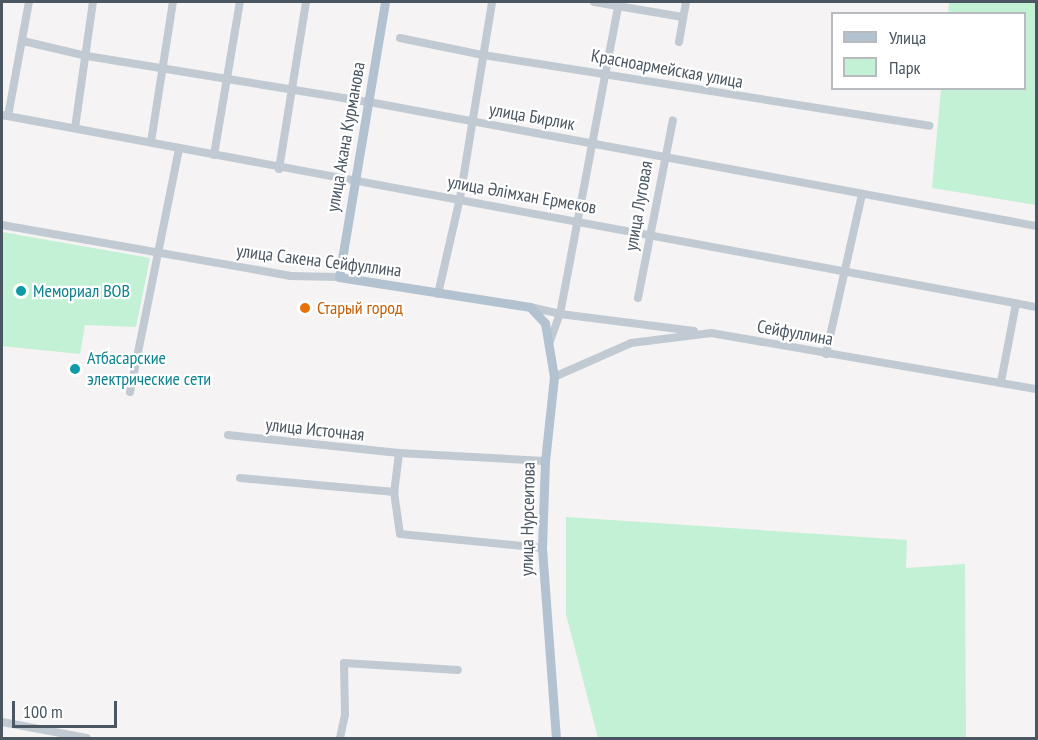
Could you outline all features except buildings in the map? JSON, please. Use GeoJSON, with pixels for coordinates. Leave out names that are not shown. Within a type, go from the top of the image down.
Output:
{"type":"FeatureCollection","features":[{"type":"Feature","properties":{"kind":"main road","name":"улица Акана Курманова"},"geometry":{"type":"LineString","coordinates":[[339,278],[385,2]]}},
{"type":"Feature","properties":{"kind":"main road","name":"улица Сакена Сейфуллина"},"geometry":{"type":"LineString","coordinates":[[339,278],[530,307]]}},
{"type":"Feature","properties":{"kind":"main road","name":"улица Нурсеитова"},"geometry":{"type":"LineString","coordinates":[[530,307],[546,323],[554,377],[545,461],[542,548],[556,738]]}},
{"type":"Feature","properties":{"kind":"street"},"geometry":{"type":"LineString","coordinates":[[5,116],[23,41],[29,2]]}},
{"type":"Feature","properties":{"kind":"street"},"geometry":{"type":"LineString","coordinates":[[75,128],[93,2]]}},
{"type":"Feature","properties":{"kind":"street"},"geometry":{"type":"LineString","coordinates":[[151,142],[164,69],[172,2]]}},
{"type":"Feature","properties":{"kind":"street"},"geometry":{"type":"LineString","coordinates":[[214,155],[240,2]]}},
{"type":"Feature","properties":{"kind":"street"},"geometry":{"type":"LineString","coordinates":[[279,169],[306,2]]}},
{"type":"Feature","properties":{"kind":"street"},"geometry":{"type":"LineString","coordinates":[[438,294],[460,198],[492,2]]}},
{"type":"Feature","properties":{"kind":"street"},"geometry":{"type":"LineString","coordinates":[[594,2],[619,3],[683,17]]}},
{"type":"Feature","properties":{"kind":"street"},"geometry":{"type":"LineString","coordinates":[[679,42],[686,2]]}},
{"type":"Feature","properties":{"kind":"street"},"geometry":{"type":"LineString","coordinates":[[550,340],[560,314],[619,3]]}},
{"type":"Feature","properties":{"kind":"street","name":"Красноармейская улица"},"geometry":{"type":"LineString","coordinates":[[399,38],[483,55],[929,126]]}},
{"type":"Feature","properties":{"kind":"street","name":"улица Бирлик"},"geometry":{"type":"LineString","coordinates":[[23,41],[87,56],[291,92],[369,102],[1036,226]]}},
{"type":"Feature","properties":{"kind":"street","name":"улица Әлімхан Ермеков"},"geometry":{"type":"LineString","coordinates":[[5,116],[151,142],[279,169],[577,219],[1036,307]]}},
{"type":"Feature","properties":{"kind":"street","name":"улица Луговая"},"geometry":{"type":"LineString","coordinates":[[638,298],[663,158],[673,120]]}},
{"type":"Feature","properties":{"kind":"street"},"geometry":{"type":"LineString","coordinates":[[130,392],[156,253],[179,148]]}},
{"type":"Feature","properties":{"kind":"street"},"geometry":{"type":"LineString","coordinates":[[826,354],[862,194]]}},
{"type":"Feature","properties":{"kind":"street","name":"улица Сакена Сейфуллина"},"geometry":{"type":"LineString","coordinates":[[2,225],[290,276],[339,278]]}},
{"type":"Feature","properties":{"kind":"street"},"geometry":{"type":"LineString","coordinates":[[1001,382],[1016,303]]}},
{"type":"Feature","properties":{"kind":"street","name":"улица Сакена Сейфуллина"},"geometry":{"type":"LineString","coordinates":[[530,307],[633,325],[711,333]]}},
{"type":"Feature","properties":{"kind":"street","name":"Сейфуллина"},"geometry":{"type":"LineString","coordinates":[[554,377],[631,343],[711,333],[1036,388]]}},
{"type":"Feature","properties":{"kind":"street","name":"улица Источная"},"geometry":{"type":"LineString","coordinates":[[228,435],[399,453],[545,461]]}},
{"type":"Feature","properties":{"kind":"street"},"geometry":{"type":"LineString","coordinates":[[399,453],[394,492],[400,534],[542,548]]}},
{"type":"Feature","properties":{"kind":"street"},"geometry":{"type":"LineString","coordinates":[[240,478],[394,492]]}},
{"type":"Feature","properties":{"kind":"street"},"geometry":{"type":"LineString","coordinates":[[340,738],[345,715],[344,663],[458,670]]}},
{"type":"Feature","properties":{"kind":"street"},"geometry":{"type":"LineString","coordinates":[[2,722],[68,737],[87,738]]}},
{"type":"Feature","properties":{"kind":"green space"},"geometry":{"type":"Polygon","coordinates":[[[949,2],[1036,2],[1036,205],[932,188],[941,90],[1026,90],[1026,12],[948,12],[949,2]]]}},
{"type":"Feature","properties":{"kind":"green space"},"geometry":{"type":"Polygon","coordinates":[[[2,232],[150,258],[136,327],[85,325],[80,354],[2,346],[2,232]]]}},
{"type":"Feature","properties":{"kind":"green space"},"geometry":{"type":"Polygon","coordinates":[[[566,517],[907,540],[906,568],[965,564],[966,738],[598,738],[566,614],[566,517]]]}},
{"type":"Feature","properties":{"kind":"place","name":"Мемориал ВОВ"},"geometry":{"type":"Point","coordinates":[21,291]}},
{"type":"Feature","properties":{"kind":"place","name":"Старый город"},"geometry":{"type":"Point","coordinates":[305,308]}},
{"type":"Feature","properties":{"kind":"place","name":"Атбасарские электрические сети"},"geometry":{"type":"Point","coordinates":[75,369]}}]}
